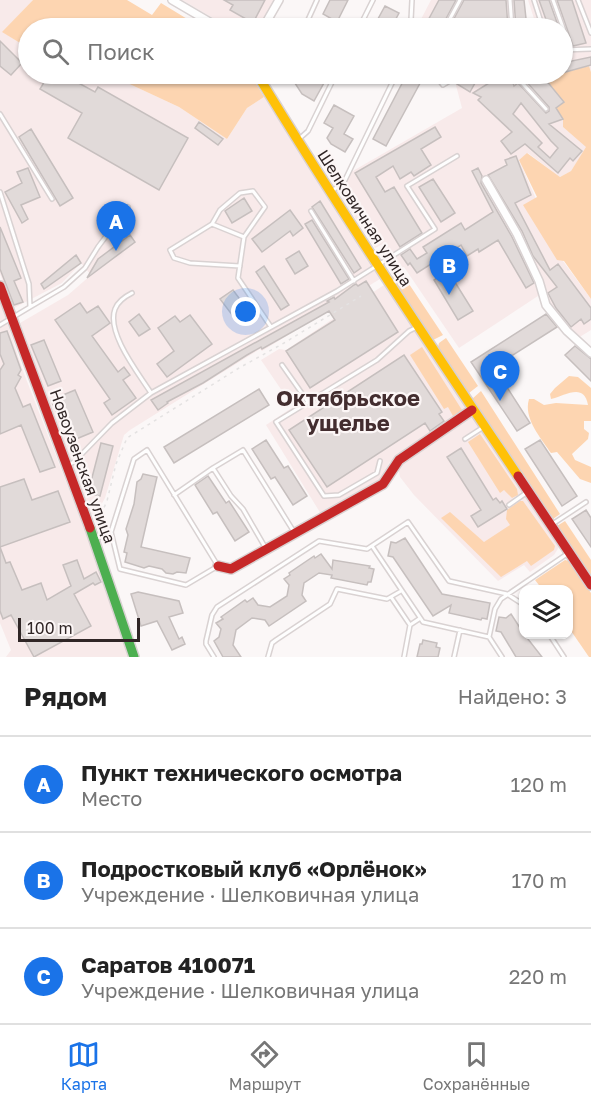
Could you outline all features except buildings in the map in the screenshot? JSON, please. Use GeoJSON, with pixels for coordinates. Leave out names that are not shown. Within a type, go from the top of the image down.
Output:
{"type":"FeatureCollection","features":[{"type":"Feature","properties":{"kind":"street"},"geometry":{"type":"LineString","coordinates":[[172,0],[203,18]]}},
{"type":"Feature","properties":{"kind":"street"},"geometry":{"type":"LineString","coordinates":[[269,18],[279,0]]}},
{"type":"Feature","properties":{"kind":"street","name":"Шелковичная улица"},"geometry":{"type":"LineString","coordinates":[[263,84],[483,427],[591,585]]}},
{"type":"Feature","properties":{"kind":"street"},"geometry":{"type":"LineString","coordinates":[[486,180],[517,234],[546,305],[567,331],[591,353]]}},
{"type":"Feature","properties":{"kind":"street","name":"Новоузенская улица"},"geometry":{"type":"LineString","coordinates":[[0,286],[135,657]]}},
{"type":"Feature","properties":{"kind":"street"},"geometry":{"type":"LineString","coordinates":[[218,566],[231,569],[383,484],[390,477],[399,460],[472,410]]}},
{"type":"Feature","properties":{"kind":"lane"},"geometry":{"type":"LineString","coordinates":[[310,18],[317,0]]}},
{"type":"Feature","properties":{"kind":"lane"},"geometry":{"type":"LineString","coordinates":[[364,18],[373,0]]}},
{"type":"Feature","properties":{"kind":"lane"},"geometry":{"type":"LineString","coordinates":[[411,18],[412,0]]}},
{"type":"Feature","properties":{"kind":"lane"},"geometry":{"type":"LineString","coordinates":[[450,18],[460,0]]}},
{"type":"Feature","properties":{"kind":"lane"},"geometry":{"type":"LineString","coordinates":[[510,0],[511,18]]}},
{"type":"Feature","properties":{"kind":"lane"},"geometry":{"type":"LineString","coordinates":[[534,0],[540,18]]}},
{"type":"Feature","properties":{"kind":"lane"},"geometry":{"type":"LineString","coordinates":[[553,0],[559,18]]}},
{"type":"Feature","properties":{"kind":"lane"},"geometry":{"type":"LineString","coordinates":[[578,0],[591,33]]}},
{"type":"Feature","properties":{"kind":"lane"},"geometry":{"type":"LineString","coordinates":[[573,50],[591,49]]}},
{"type":"Feature","properties":{"kind":"lane"},"geometry":{"type":"LineString","coordinates":[[297,140],[308,131],[331,84]]}},
{"type":"Feature","properties":{"kind":"lane"},"geometry":{"type":"LineString","coordinates":[[331,192],[344,182],[392,84]]}},
{"type":"Feature","properties":{"kind":"lane"},"geometry":{"type":"LineString","coordinates":[[523,84],[546,109]]}},
{"type":"Feature","properties":{"kind":"lane"},"geometry":{"type":"LineString","coordinates":[[0,114],[52,199]]}},
{"type":"Feature","properties":{"kind":"lane"},"geometry":{"type":"LineString","coordinates":[[67,465],[74,462],[112,423],[151,393],[354,281],[435,230],[407,186],[457,156]]}},
{"type":"Feature","properties":{"kind":"lane"},"geometry":{"type":"LineString","coordinates":[[240,266],[190,263],[174,258],[170,250],[212,224],[220,210],[240,193],[253,191],[265,207],[244,237],[240,266],[238,278],[271,327]]}},
{"type":"Feature","properties":{"kind":"lane"},"geometry":{"type":"LineString","coordinates":[[0,192],[29,284],[30,307]]}},
{"type":"Feature","properties":{"kind":"lane"},"geometry":{"type":"LineString","coordinates":[[0,325],[64,287],[85,268],[128,207]]}},
{"type":"Feature","properties":{"kind":"lane"},"geometry":{"type":"LineString","coordinates":[[311,211],[354,281]]}},
{"type":"Feature","properties":{"kind":"lane"},"geometry":{"type":"LineString","coordinates":[[212,224],[244,237]]}},
{"type":"Feature","properties":{"kind":"lane"},"geometry":{"type":"LineString","coordinates":[[132,293],[124,298],[116,308],[114,321],[121,346],[151,393]]}},
{"type":"Feature","properties":{"kind":"lane"},"geometry":{"type":"LineString","coordinates":[[380,461],[377,473],[339,495],[324,496],[276,422],[377,360],[409,331],[418,327]]}},
{"type":"Feature","properties":{"kind":"lane"},"geometry":{"type":"LineString","coordinates":[[282,365],[308,402]]}},
{"type":"Feature","properties":{"kind":"lane"},"geometry":{"type":"LineString","coordinates":[[465,439],[483,427]]}},
{"type":"Feature","properties":{"kind":"lane"},"geometry":{"type":"LineString","coordinates":[[147,450],[174,495],[218,566],[186,585],[120,569],[111,532],[134,459],[147,450]]}},
{"type":"Feature","properties":{"kind":"lane"},"geometry":{"type":"LineString","coordinates":[[174,495],[243,450],[295,534]]}},
{"type":"Feature","properties":{"kind":"lane"},"geometry":{"type":"LineString","coordinates":[[213,468],[231,496],[243,508],[267,549]]}},
{"type":"Feature","properties":{"kind":"lane"},"geometry":{"type":"LineString","coordinates":[[509,504],[527,492]]}},
{"type":"Feature","properties":{"kind":"lane"},"geometry":{"type":"LineString","coordinates":[[550,526],[586,502]]}},
{"type":"Feature","properties":{"kind":"lane"},"geometry":{"type":"LineString","coordinates":[[214,657],[206,641],[212,615],[217,607],[319,541],[360,548],[372,546],[407,521],[448,581],[507,594],[519,602]]}},
{"type":"Feature","properties":{"kind":"lane"},"geometry":{"type":"LineString","coordinates":[[94,540],[111,532]]}},
{"type":"Feature","properties":{"kind":"lane"},"geometry":{"type":"LineString","coordinates":[[372,546],[420,619],[427,624],[489,636]]}},
{"type":"Feature","properties":{"kind":"lane"},"geometry":{"type":"LineString","coordinates":[[502,657],[489,636],[498,603],[507,594],[569,553]]}},
{"type":"Feature","properties":{"kind":"lane"},"geometry":{"type":"LineString","coordinates":[[268,657],[272,643],[330,604],[337,589],[387,599],[401,591]]}},
{"type":"Feature","properties":{"kind":"lane"},"geometry":{"type":"LineString","coordinates":[[391,597],[410,625],[404,657]]}},
{"type":"Feature","properties":{"kind":"lane"},"geometry":{"type":"LineString","coordinates":[[410,625],[420,619]]}},
{"type":"Feature","properties":{"kind":"lane"},"geometry":{"type":"LineString","coordinates":[[454,657],[460,630]]}},
{"type":"Feature","properties":{"kind":"lane"},"geometry":{"type":"LineString","coordinates":[[552,639],[564,657]]}},
{"type":"Feature","properties":{"kind":"path"},"geometry":{"type":"LineString","coordinates":[[89,526],[98,520],[107,501],[116,464],[127,438],[361,296]]}},
{"type":"Feature","properties":{"kind":"shaded area"},"geometry":{"type":"Polygon","coordinates":[[[0,0],[33,0],[3,32],[18,42],[18,84],[130,84],[179,107],[227,139],[247,108],[264,97],[380,279],[262,351],[260,349],[130,430],[124,435],[105,498],[95,516],[91,514],[20,323],[68,295],[91,275],[81,263],[62,283],[14,308],[0,274],[0,0]]]}},
{"type":"Feature","properties":{"kind":"shaded area"},"geometry":{"type":"Polygon","coordinates":[[[33,0],[127,0],[152,15],[161,3],[186,18],[18,18],[18,42],[2,32],[33,0]]]}},
{"type":"Feature","properties":{"kind":"shaded area"},"geometry":{"type":"Polygon","coordinates":[[[182,0],[274,0],[264,18],[213,18],[182,0]]]}},
{"type":"Feature","properties":{"kind":"shaded area"},"geometry":{"type":"Polygon","coordinates":[[[431,0],[524,0],[526,18],[422,18],[431,0]]]}},
{"type":"Feature","properties":{"kind":"shaded area"},"geometry":{"type":"Polygon","coordinates":[[[528,0],[591,0],[591,72],[589,66],[573,70],[573,18],[534,18],[528,0]]]}},
{"type":"Feature","properties":{"kind":"shaded area"},"geometry":{"type":"Polygon","coordinates":[[[589,66],[591,72],[591,299],[564,261],[557,260],[523,205],[537,197],[519,160],[527,153],[560,177],[571,171],[586,147],[563,127],[563,119],[556,108],[563,102],[549,84],[573,84],[573,70],[589,66]]]}},
{"type":"Feature","properties":{"kind":"shaded area"},"geometry":{"type":"Polygon","coordinates":[[[130,84],[256,84],[264,97],[247,108],[227,139],[179,107],[130,84]]]}},
{"type":"Feature","properties":{"kind":"shaded area"},"geometry":{"type":"Polygon","coordinates":[[[456,84],[549,84],[564,102],[563,127],[587,147],[571,171],[560,177],[528,153],[519,160],[563,261],[591,299],[591,330],[578,338],[541,294],[459,348],[404,267],[399,269],[383,244],[375,248],[332,183],[462,108],[456,84]]]}},
{"type":"Feature","properties":{"kind":"shaded area"},"geometry":{"type":"Polygon","coordinates":[[[399,269],[443,335],[433,340],[392,277],[399,269]]]}},
{"type":"Feature","properties":{"kind":"shaded area"},"geometry":{"type":"Polygon","coordinates":[[[384,285],[467,409],[389,463],[384,477],[321,514],[266,425],[293,407],[261,360],[279,349],[286,350],[384,285]]]}},
{"type":"Feature","properties":{"kind":"shaded area"},"geometry":{"type":"Polygon","coordinates":[[[0,301],[23,371],[100,569],[131,657],[6,657],[11,650],[0,623],[0,301]]]}},
{"type":"Feature","properties":{"kind":"shaded area"},"geometry":{"type":"Polygon","coordinates":[[[446,338],[478,386],[469,393],[438,347],[439,343],[446,338]]]}},
{"type":"Feature","properties":{"kind":"shaded area"},"geometry":{"type":"Polygon","coordinates":[[[422,347],[462,410],[453,416],[448,407],[444,409],[410,355],[422,347]]]}},
{"type":"Feature","properties":{"kind":"shaded area"},"geometry":{"type":"Polygon","coordinates":[[[569,376],[578,377],[591,388],[591,421],[584,421],[584,429],[589,433],[588,439],[572,454],[575,460],[591,467],[591,483],[580,479],[557,452],[551,453],[534,428],[528,413],[529,399],[534,399],[544,405],[556,403],[588,405],[586,398],[578,392],[551,399],[550,394],[569,376]]]}},
{"type":"Feature","properties":{"kind":"shaded area"},"geometry":{"type":"Polygon","coordinates":[[[481,391],[560,514],[553,519],[472,399],[481,391]]]}},
{"type":"Feature","properties":{"kind":"shaded area"},"geometry":{"type":"Polygon","coordinates":[[[471,416],[559,547],[554,555],[530,572],[524,565],[498,581],[414,495],[400,477],[399,471],[402,461],[471,416]]]}},
{"type":"Feature","properties":{"kind":"shaded area"},"geometry":{"type":"Polygon","coordinates":[[[480,434],[517,489],[518,495],[512,498],[504,490],[500,493],[468,442],[480,434]]]}},
{"type":"Feature","properties":{"kind":"shaded area"},"geometry":{"type":"Polygon","coordinates":[[[523,501],[555,546],[554,550],[531,566],[527,561],[501,577],[441,518],[450,512],[484,542],[510,525],[506,519],[507,510],[523,501]]]}},
{"type":"Feature","properties":{"kind":"shaded area"},"geometry":{"type":"Polygon","coordinates":[[[565,521],[591,560],[591,576],[557,526],[565,521]]]}},
{"type":"Feature","properties":{"kind":"shaded area"},"geometry":{"type":"Polygon","coordinates":[[[565,560],[569,561],[591,593],[591,657],[573,634],[573,585],[539,585],[535,580],[565,560]]]}},
{"type":"Feature","properties":{"kind":"traffic: fast"},"geometry":{"type":"LineString","coordinates":[[90,528],[134,657]]}},
{"type":"Feature","properties":{"kind":"traffic: slow"},"geometry":{"type":"LineString","coordinates":[[263,84],[418,326],[518,476]]}},
{"type":"Feature","properties":{"kind":"traffic: jam"},"geometry":{"type":"LineString","coordinates":[[0,286],[90,528]]}},
{"type":"Feature","properties":{"kind":"traffic: jam"},"geometry":{"type":"LineString","coordinates":[[218,566],[231,569],[383,484],[399,460],[472,410]]}},
{"type":"Feature","properties":{"kind":"traffic: jam"},"geometry":{"type":"LineString","coordinates":[[518,476],[591,585]]}},
{"type":"Feature","properties":{"kind":"place","name":"Пункт технического осмотра"},"geometry":{"type":"Point","coordinates":[116,251]}},
{"type":"Feature","properties":{"kind":"place","name":"Подростковый клуб «Орлёнок»"},"geometry":{"type":"Point","coordinates":[449,295]}},
{"type":"Feature","properties":{"kind":"place","name":"Саратов 410071"},"geometry":{"type":"Point","coordinates":[500,401]}},
{"type":"Feature","properties":{"kind":"district","name":"Октябрьское ущелье"},"geometry":{"type":"Point","coordinates":[348,410]}}]}
